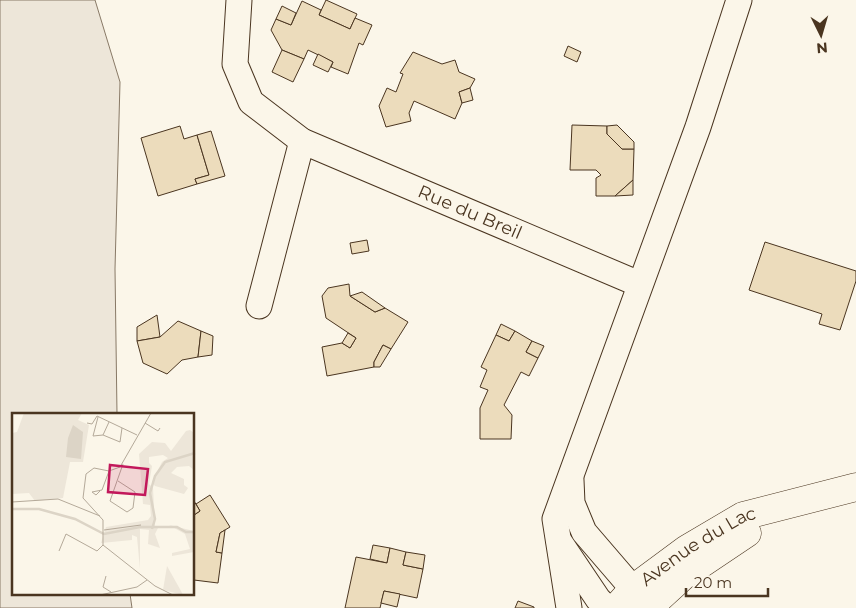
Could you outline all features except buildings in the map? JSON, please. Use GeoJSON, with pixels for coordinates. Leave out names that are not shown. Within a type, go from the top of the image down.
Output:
{"type":"FeatureCollection","features":[{"type":"Feature","properties":{"kind":"street","name":"Rue du Breil"},"geometry":{"type":"LineString","coordinates":[[239,0],[235,64],[251,102],[302,141],[639,284]]}},
{"type":"Feature","properties":{"kind":"street"},"geometry":{"type":"LineString","coordinates":[[569,608],[561,571],[555,519],[698,126],[739,0]]}},
{"type":"Feature","properties":{"kind":"street"},"geometry":{"type":"LineString","coordinates":[[259,306],[302,141]]}},
{"type":"Feature","properties":{"kind":"street"},"geometry":{"type":"LineString","coordinates":[[571,474],[572,503],[584,532],[634,603]]}},
{"type":"Feature","properties":{"kind":"street","name":"Avenue du Lac"},"geometry":{"type":"LineString","coordinates":[[634,603],[687,548],[743,516],[856,487]]}},
{"type":"Feature","properties":{"kind":"street"},"geometry":{"type":"LineString","coordinates":[[559,541],[598,599],[607,608]]}},
{"type":"Feature","properties":{"kind":"shaded area"},"geometry":{"type":"Polygon","coordinates":[[[0,0],[95,0],[120,82],[115,269],[117,413],[12,413],[12,596],[130,596],[132,608],[0,608],[0,0]]]}}]}
